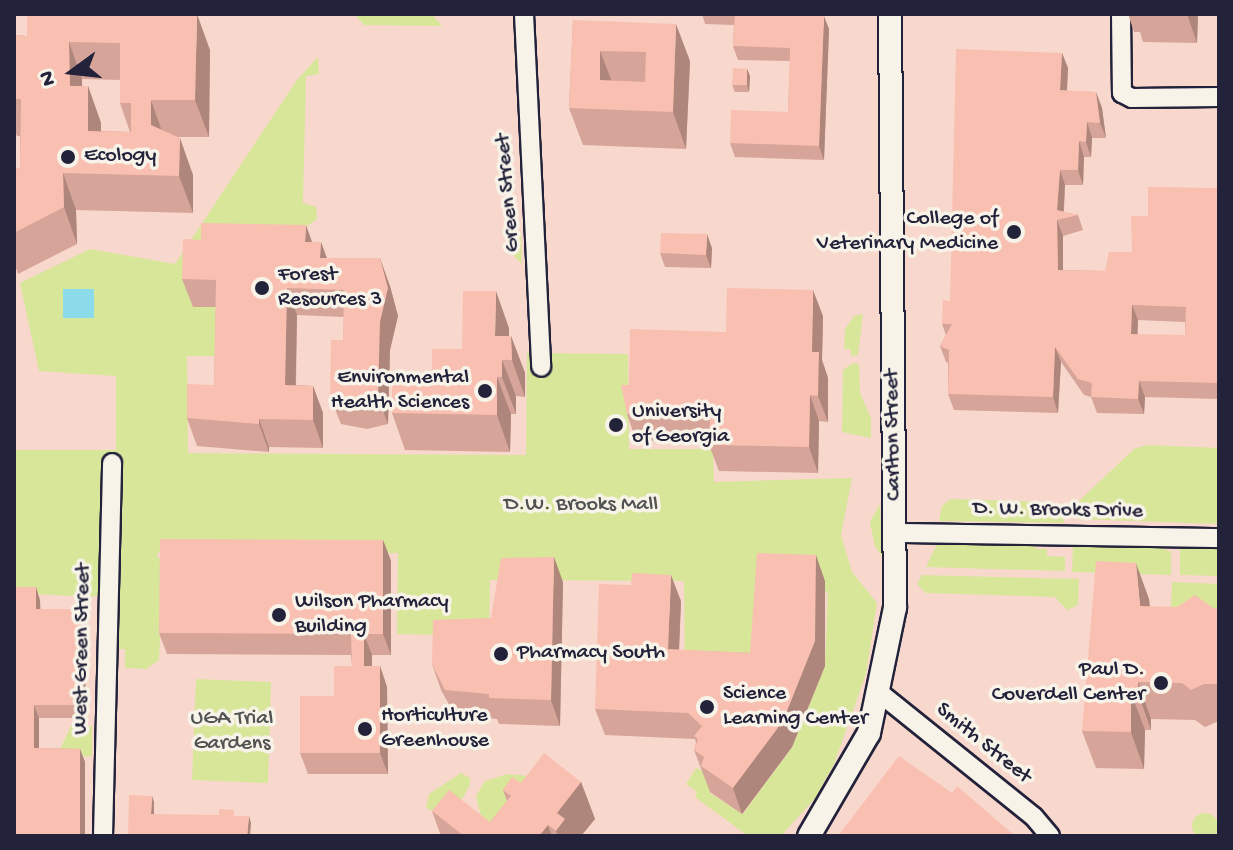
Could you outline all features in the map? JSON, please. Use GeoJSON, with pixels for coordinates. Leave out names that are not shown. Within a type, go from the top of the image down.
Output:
{"type":"FeatureCollection","features":[{"type":"Feature","properties":{"kind":"street","name":"Green Street"},"geometry":{"type":"LineString","coordinates":[[524,14],[541,367]]}},
{"type":"Feature","properties":{"kind":"street","name":"Carlton Street"},"geometry":{"type":"LineString","coordinates":[[809,836],[851,769],[881,694],[895,608],[897,533],[890,14]]}},
{"type":"Feature","properties":{"kind":"street"},"geometry":{"type":"LineString","coordinates":[[1121,14],[1122,93],[1132,98],[1219,97]]}},
{"type":"Feature","properties":{"kind":"street","name":"West Green Street"},"geometry":{"type":"LineString","coordinates":[[103,836],[112,463]]}},
{"type":"Feature","properties":{"kind":"street","name":"D. W. Brooks Drive"},"geometry":{"type":"LineString","coordinates":[[897,533],[1219,538]]}},
{"type":"Feature","properties":{"kind":"street","name":"Smith Street"},"geometry":{"type":"LineString","coordinates":[[881,694],[1034,817],[1050,836]]}},
{"type":"Feature","properties":{"kind":"shaded area","name":"University of Georgia"},"geometry":{"type":"Polygon","coordinates":[[[14,14],[1219,14],[1219,836],[14,836],[14,14]]]}},
{"type":"Feature","properties":{"kind":"green space"},"geometry":{"type":"Polygon","coordinates":[[[432,14],[442,26],[364,25],[355,15],[432,14]]]}},
{"type":"Feature","properties":{"kind":"green space","name":"D.W. Brooks Mall"},"geometry":{"type":"Polygon","coordinates":[[[318,57],[319,74],[306,76],[303,203],[316,207],[317,219],[193,307],[217,307],[215,356],[187,356],[188,453],[526,455],[527,353],[628,354],[629,449],[713,449],[714,482],[852,478],[841,535],[852,572],[877,603],[866,674],[834,764],[815,798],[781,836],[748,836],[695,797],[697,792],[686,784],[696,768],[703,771],[713,783],[710,793],[743,814],[792,747],[825,666],[828,590],[757,674],[685,674],[684,581],[490,580],[489,636],[397,634],[398,553],[158,552],[157,558],[164,558],[159,660],[146,669],[125,668],[125,649],[103,649],[103,593],[92,597],[14,593],[14,450],[116,450],[116,376],[39,371],[20,283],[90,249],[175,264],[297,80],[318,57]]]}},
{"type":"Feature","properties":{"kind":"green space"},"geometry":{"type":"Polygon","coordinates":[[[521,234],[522,264],[505,247],[521,234]]]}},
{"type":"Feature","properties":{"kind":"green space"},"geometry":{"type":"Polygon","coordinates":[[[863,314],[858,355],[851,356],[851,349],[844,349],[845,329],[854,316],[863,314]]]}},
{"type":"Feature","properties":{"kind":"green space"},"geometry":{"type":"Polygon","coordinates":[[[853,363],[859,364],[860,393],[871,418],[871,438],[842,432],[843,370],[853,363]]]}},
{"type":"Feature","properties":{"kind":"green space"},"geometry":{"type":"Polygon","coordinates":[[[1147,445],[1219,448],[1219,524],[1078,519],[1078,502],[1134,449],[1147,445]]]}},
{"type":"Feature","properties":{"kind":"green space"},"geometry":{"type":"Polygon","coordinates":[[[951,499],[1047,502],[1059,505],[1064,523],[939,521],[942,506],[951,499]]]}},
{"type":"Feature","properties":{"kind":"green space"},"geometry":{"type":"Polygon","coordinates":[[[880,504],[882,556],[875,547],[870,522],[880,504]]]}},
{"type":"Feature","properties":{"kind":"green space"},"geometry":{"type":"Polygon","coordinates":[[[938,542],[1035,543],[1036,549],[1047,549],[1047,556],[1065,557],[1065,571],[926,567],[938,542]]]}},
{"type":"Feature","properties":{"kind":"green space"},"geometry":{"type":"Polygon","coordinates":[[[1073,545],[1162,548],[1171,552],[1171,575],[1072,572],[1073,545]]]}},
{"type":"Feature","properties":{"kind":"green space"},"geometry":{"type":"Polygon","coordinates":[[[1180,548],[1219,549],[1219,576],[1180,575],[1180,548]]]}},
{"type":"Feature","properties":{"kind":"green space"},"geometry":{"type":"Polygon","coordinates":[[[922,575],[1079,579],[1078,605],[1067,610],[1055,597],[926,593],[917,584],[922,575]]]}},
{"type":"Feature","properties":{"kind":"green space"},"geometry":{"type":"Polygon","coordinates":[[[1172,582],[1219,584],[1219,627],[1170,633],[1172,582]]]}},
{"type":"Feature","properties":{"kind":"green space","name":"UGA Trial Gardens"},"geometry":{"type":"Polygon","coordinates":[[[196,679],[271,682],[268,783],[192,780],[196,679]]]}},
{"type":"Feature","properties":{"kind":"green space"},"geometry":{"type":"Polygon","coordinates":[[[71,726],[92,726],[92,756],[68,758],[59,751],[71,726]]]}},
{"type":"Feature","properties":{"kind":"green space"},"geometry":{"type":"Polygon","coordinates":[[[461,773],[470,778],[470,785],[458,806],[438,813],[426,808],[429,794],[461,773]]]}},
{"type":"Feature","properties":{"kind":"green space"},"geometry":{"type":"Polygon","coordinates":[[[508,774],[529,776],[495,829],[481,817],[476,796],[485,781],[508,774]]]}},
{"type":"Feature","properties":{"kind":"green space"},"geometry":{"type":"Polygon","coordinates":[[[1205,813],[1214,817],[1218,826],[1214,835],[1205,839],[1196,835],[1192,826],[1196,817],[1205,813]]]}},
{"type":"Feature","properties":{"kind":"water"},"geometry":{"type":"Polygon","coordinates":[[[63,289],[94,289],[94,318],[63,318],[63,289]]]}},
{"type":"Feature","properties":{"kind":"building"},"geometry":{"type":"Polygon","coordinates":[[[27,14],[197,14],[195,100],[151,100],[151,125],[180,138],[179,176],[63,173],[64,207],[14,233],[14,169],[20,168],[21,99],[14,99],[14,35],[27,36],[27,14]],[[69,42],[70,86],[88,86],[88,131],[131,132],[131,103],[120,103],[120,43],[69,42]]]}},
{"type":"Feature","properties":{"kind":"building"},"geometry":{"type":"Polygon","coordinates":[[[735,14],[824,16],[819,146],[730,143],[731,110],[788,112],[790,48],[733,46],[735,14]]]}},
{"type":"Feature","properties":{"kind":"building"},"geometry":{"type":"Polygon","coordinates":[[[573,20],[676,24],[673,112],[569,108],[573,20]],[[600,51],[600,80],[645,82],[646,52],[600,51]]]}},
{"type":"Feature","properties":{"kind":"building","name":"College of Veterinary Medicine"},"geometry":{"type":"Polygon","coordinates":[[[956,49],[1062,53],[1060,90],[1096,92],[1100,123],[1087,122],[1086,142],[1079,141],[1078,170],[1060,170],[1057,210],[1078,215],[1057,220],[1058,270],[1105,271],[1109,252],[1132,252],[1131,216],[1148,216],[1148,187],[1219,188],[1219,383],[1139,381],[1138,399],[1091,397],[1092,383],[1078,379],[1055,347],[1053,397],[948,394],[949,350],[940,346],[952,324],[942,324],[943,300],[950,301],[956,49]],[[1132,305],[1131,334],[1185,335],[1186,307],[1132,305]]]}},
{"type":"Feature","properties":{"kind":"building"},"geometry":{"type":"Polygon","coordinates":[[[733,68],[747,69],[747,85],[732,85],[733,68]]]}},
{"type":"Feature","properties":{"kind":"building"},"geometry":{"type":"Polygon","coordinates":[[[201,223],[306,225],[305,242],[321,242],[320,258],[380,258],[388,288],[380,322],[378,397],[357,401],[330,397],[331,340],[343,340],[344,290],[287,288],[285,385],[313,386],[313,420],[259,419],[259,424],[187,418],[187,384],[214,385],[216,280],[182,279],[183,239],[201,240],[201,223]]]}},
{"type":"Feature","properties":{"kind":"building"},"geometry":{"type":"Polygon","coordinates":[[[661,233],[707,234],[706,255],[660,253],[661,233]]]}},
{"type":"Feature","properties":{"kind":"building"},"geometry":{"type":"Polygon","coordinates":[[[727,288],[813,290],[812,352],[819,352],[818,396],[810,395],[809,447],[709,445],[710,416],[627,414],[621,385],[629,385],[630,329],[726,332],[727,288]]]}},
{"type":"Feature","properties":{"kind":"building"},"geometry":{"type":"Polygon","coordinates":[[[463,291],[496,291],[495,336],[511,336],[512,360],[502,360],[502,377],[497,377],[497,415],[392,413],[392,384],[413,385],[413,375],[432,376],[432,349],[462,349],[463,291]]]}},
{"type":"Feature","properties":{"kind":"building"},"geometry":{"type":"Polygon","coordinates":[[[160,539],[383,540],[383,634],[364,634],[364,666],[380,666],[380,753],[300,753],[300,696],[334,696],[334,666],[352,666],[351,634],[159,633],[160,539]]]}},
{"type":"Feature","properties":{"kind":"building","name":"Science Learning Center"},"geometry":{"type":"Polygon","coordinates":[[[757,553],[816,555],[815,641],[783,721],[733,788],[701,766],[704,757],[694,750],[698,739],[694,736],[702,726],[688,713],[595,709],[599,584],[631,585],[632,573],[671,575],[668,649],[750,653],[757,553]]]}},
{"type":"Feature","properties":{"kind":"building","name":"Pharmacy South"},"geometry":{"type":"Polygon","coordinates":[[[554,557],[551,700],[489,698],[489,694],[445,690],[432,664],[433,620],[491,618],[501,558],[554,557]]]}},
{"type":"Feature","properties":{"kind":"building"},"geometry":{"type":"Polygon","coordinates":[[[1096,561],[1136,563],[1140,606],[1177,607],[1195,595],[1213,608],[1219,608],[1219,684],[1204,684],[1191,690],[1182,683],[1138,682],[1138,693],[1131,693],[1131,732],[1082,731],[1096,561]]]}},
{"type":"Feature","properties":{"kind":"building"},"geometry":{"type":"Polygon","coordinates":[[[14,587],[36,587],[36,609],[81,609],[81,705],[34,705],[34,748],[80,749],[80,836],[14,836],[14,587]]]}},
{"type":"Feature","properties":{"kind":"building"},"geometry":{"type":"Polygon","coordinates":[[[544,753],[581,782],[557,813],[565,819],[556,831],[548,825],[539,836],[464,836],[432,811],[449,790],[490,822],[511,796],[503,790],[512,777],[521,783],[544,753]]]}},
{"type":"Feature","properties":{"kind":"building"},"geometry":{"type":"Polygon","coordinates":[[[899,756],[952,793],[957,786],[1015,836],[838,836],[899,756]]]}},
{"type":"Feature","properties":{"kind":"building"},"geometry":{"type":"Polygon","coordinates":[[[129,795],[152,796],[151,814],[219,815],[219,809],[234,810],[234,816],[249,816],[247,836],[128,836],[129,795]]]}},
{"type":"Feature","properties":{"kind":"place","name":"Ecology"},"geometry":{"type":"Point","coordinates":[68,157]}},
{"type":"Feature","properties":{"kind":"place","name":"College of Veterinary Medicine"},"geometry":{"type":"Point","coordinates":[1014,232]}},
{"type":"Feature","properties":{"kind":"place","name":"Forest Resources 3"},"geometry":{"type":"Point","coordinates":[262,288]}},
{"type":"Feature","properties":{"kind":"place","name":"Environmental Health Sciences"},"geometry":{"type":"Point","coordinates":[485,391]}},
{"type":"Feature","properties":{"kind":"place","name":"University of Georgia"},"geometry":{"type":"Point","coordinates":[616,425]}},
{"type":"Feature","properties":{"kind":"place","name":"Wilson Pharmacy Building"},"geometry":{"type":"Point","coordinates":[279,615]}},
{"type":"Feature","properties":{"kind":"place","name":"Pharmacy South"},"geometry":{"type":"Point","coordinates":[501,654]}},
{"type":"Feature","properties":{"kind":"place","name":"Paul D. Coverdell Center"},"geometry":{"type":"Point","coordinates":[1161,683]}},
{"type":"Feature","properties":{"kind":"place","name":"Science Learning Center"},"geometry":{"type":"Point","coordinates":[707,707]}},
{"type":"Feature","properties":{"kind":"place","name":"Horticulture Greenhouse"},"geometry":{"type":"Point","coordinates":[365,729]}}]}
